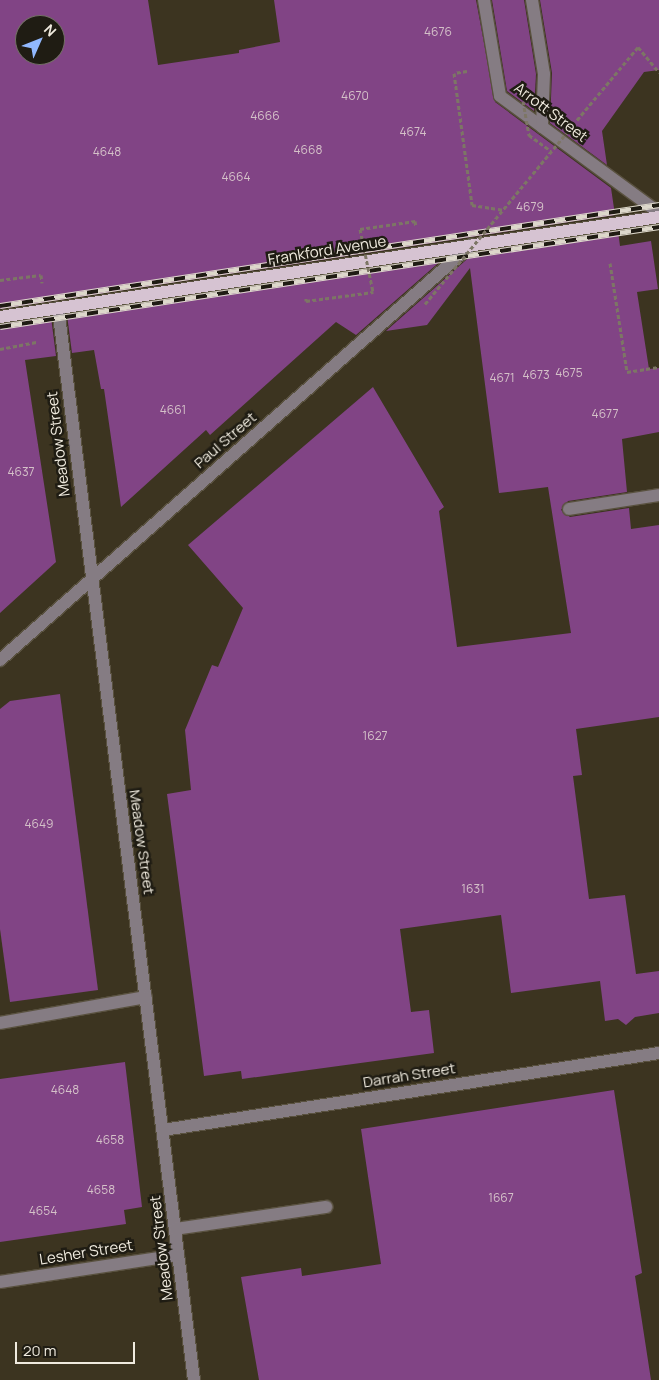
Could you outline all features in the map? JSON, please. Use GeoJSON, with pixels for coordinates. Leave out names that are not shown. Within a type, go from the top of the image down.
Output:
{"type":"FeatureCollection","features":[{"type":"Feature","properties":{"kind":"main road","name":"Frankford Avenue"},"geometry":{"type":"LineString","coordinates":[[0,317],[471,244],[659,217]]}},
{"type":"Feature","properties":{"kind":"street","name":"Arrott Street"},"geometry":{"type":"LineString","coordinates":[[484,0],[500,96],[659,213]]}},
{"type":"Feature","properties":{"kind":"street"},"geometry":{"type":"LineString","coordinates":[[532,0],[544,74],[542,127]]}},
{"type":"Feature","properties":{"kind":"street","name":"Paul Street"},"geometry":{"type":"LineString","coordinates":[[0,660],[471,244]]}},
{"type":"Feature","properties":{"kind":"street","name":"Meadow Street"},"geometry":{"type":"LineString","coordinates":[[58,308],[194,1380]]}},
{"type":"Feature","properties":{"kind":"street"},"geometry":{"type":"LineString","coordinates":[[569,509],[659,495]]}},
{"type":"Feature","properties":{"kind":"street"},"geometry":{"type":"LineString","coordinates":[[0,1022],[146,997]]}},
{"type":"Feature","properties":{"kind":"street","name":"Darrah Street"},"geometry":{"type":"LineString","coordinates":[[163,1130],[659,1053]]}},
{"type":"Feature","properties":{"kind":"street"},"geometry":{"type":"LineString","coordinates":[[174,1229],[326,1207]]}},
{"type":"Feature","properties":{"kind":"street","name":"Lesher Street"},"geometry":{"type":"LineString","coordinates":[[0,1282],[178,1255]]}},
{"type":"Feature","properties":{"kind":"path"},"geometry":{"type":"LineString","coordinates":[[425,304],[638,47],[659,72]]}},
{"type":"Feature","properties":{"kind":"path"},"geometry":{"type":"LineString","coordinates":[[454,73],[472,205],[503,210]]}},
{"type":"Feature","properties":{"kind":"path"},"geometry":{"type":"LineString","coordinates":[[523,101],[529,135],[551,151]]}},
{"type":"Feature","properties":{"kind":"path"},"geometry":{"type":"LineString","coordinates":[[306,301],[373,292],[360,229],[415,221]]}},
{"type":"Feature","properties":{"kind":"path"},"geometry":{"type":"LineString","coordinates":[[610,263],[627,372],[659,367]]}},
{"type":"Feature","properties":{"kind":"path"},"geometry":{"type":"LineString","coordinates":[[0,280],[41,275]]}},
{"type":"Feature","properties":{"kind":"path"},"geometry":{"type":"LineString","coordinates":[[0,349],[43,341]]}},
{"type":"Feature","properties":{"kind":"building"},"geometry":{"type":"Polygon","coordinates":[[[0,0],[148,0],[158,65],[239,53],[239,50],[280,42],[274,0],[476,0],[495,102],[611,188],[615,215],[0,309],[0,0]]]}},
{"type":"Feature","properties":{"kind":"building"},"geometry":{"type":"Polygon","coordinates":[[[492,0],[524,0],[536,74],[534,111],[507,91],[492,0]]]}},
{"type":"Feature","properties":{"kind":"building"},"geometry":{"type":"Polygon","coordinates":[[[540,0],[659,0],[659,70],[644,72],[602,131],[607,165],[550,123],[552,73],[540,0]]]}},
{"type":"Feature","properties":{"kind":"building"},"geometry":{"type":"Polygon","coordinates":[[[618,231],[620,246],[651,241],[658,289],[637,292],[649,369],[659,368],[659,432],[622,439],[627,492],[568,501],[561,510],[570,517],[629,508],[631,529],[659,525],[659,717],[576,729],[582,775],[573,776],[589,899],[625,895],[636,974],[659,971],[659,1013],[635,1017],[626,1025],[618,1019],[605,1021],[600,981],[511,993],[501,915],[400,929],[411,1012],[429,1010],[434,1053],[242,1079],[241,1071],[204,1076],[167,794],[191,790],[185,730],[212,665],[218,667],[243,608],[188,545],[373,387],[444,507],[439,511],[457,647],[571,633],[548,487],[499,493],[470,268],[427,325],[386,331],[474,253],[618,231]]]}},
{"type":"Feature","properties":{"kind":"building"},"geometry":{"type":"Polygon","coordinates":[[[444,258],[356,335],[336,322],[210,435],[206,430],[121,507],[104,389],[101,389],[94,350],[72,353],[67,315],[444,258]]]}},
{"type":"Feature","properties":{"kind":"building"},"geometry":{"type":"Polygon","coordinates":[[[51,317],[56,356],[25,360],[56,562],[0,613],[0,325],[51,317]]]}},
{"type":"Feature","properties":{"kind":"building"},"geometry":{"type":"Polygon","coordinates":[[[60,694],[98,990],[10,1002],[0,929],[0,709],[10,701],[60,694]]]}},
{"type":"Feature","properties":{"kind":"building"},"geometry":{"type":"Polygon","coordinates":[[[125,1062],[142,1207],[124,1210],[126,1224],[0,1242],[0,1079],[125,1062]]]}},
{"type":"Feature","properties":{"kind":"building"},"geometry":{"type":"Polygon","coordinates":[[[614,1090],[642,1273],[635,1276],[651,1380],[259,1380],[241,1277],[301,1268],[302,1276],[381,1264],[361,1129],[614,1090]]]}},
{"type":"Feature","properties":{"kind":"railway"},"geometry":{"type":"LineString","coordinates":[[0,306],[659,205]]}},
{"type":"Feature","properties":{"kind":"railway"},"geometry":{"type":"LineString","coordinates":[[0,327],[659,227]]}}]}
